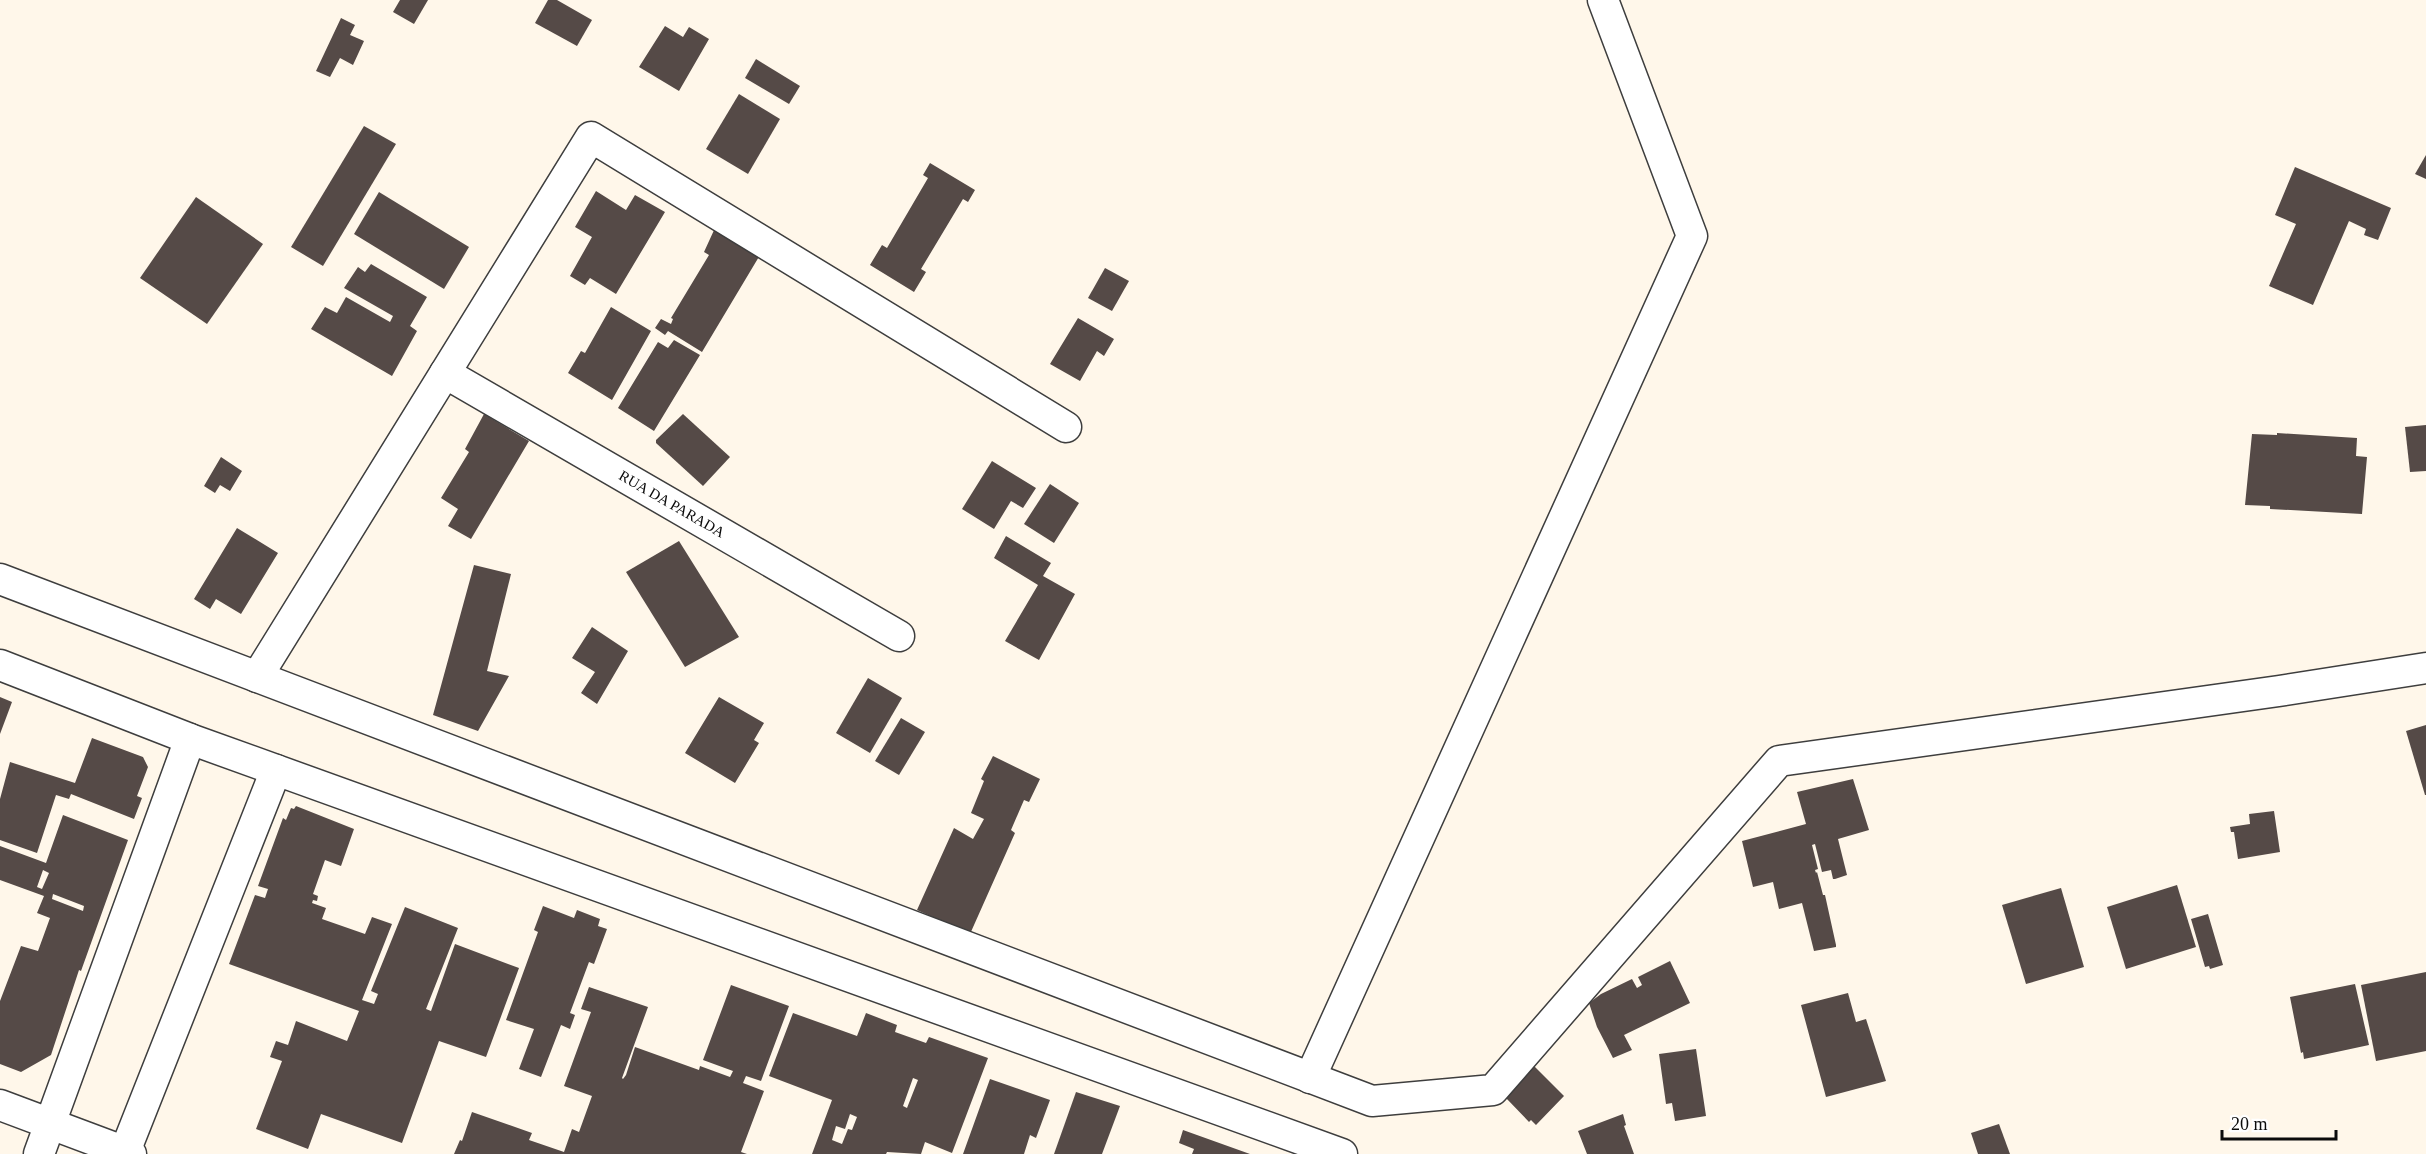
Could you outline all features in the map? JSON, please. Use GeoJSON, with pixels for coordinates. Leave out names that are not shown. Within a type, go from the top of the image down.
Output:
{"type":"FeatureCollection","features":[{"type":"Feature","properties":{"kind":"street"},"geometry":{"type":"LineString","coordinates":[[1310,1078],[1692,236],[1603,0]]}},
{"type":"Feature","properties":{"kind":"street"},"geometry":{"type":"LineString","coordinates":[[257,677],[591,137],[1066,427]]}},
{"type":"Feature","properties":{"kind":"street","name":"RUA DA PARADA"},"geometry":{"type":"LineString","coordinates":[[445,373],[899,636]]}},
{"type":"Feature","properties":{"kind":"street"},"geometry":{"type":"LineString","coordinates":[[0,579],[1372,1101],[1493,1090],[1779,761],[2279,691],[2426,668]]}},
{"type":"Feature","properties":{"kind":"street"},"geometry":{"type":"LineString","coordinates":[[0,665],[190,739],[1342,1154]]}},
{"type":"Feature","properties":{"kind":"street"},"geometry":{"type":"LineString","coordinates":[[39,1154],[190,739]]}},
{"type":"Feature","properties":{"kind":"street"},"geometry":{"type":"LineString","coordinates":[[0,1105],[127,1153],[276,770]]}},
{"type":"Feature","properties":{"kind":"building"},"geometry":{"type":"Polygon","coordinates":[[[400,0],[428,0],[414,24],[393,12],[400,0]]]}},
{"type":"Feature","properties":{"kind":"building"},"geometry":{"type":"Polygon","coordinates":[[[548,0],[557,0],[592,20],[577,46],[535,23],[548,0]]]}},
{"type":"Feature","properties":{"kind":"building"},"geometry":{"type":"Polygon","coordinates":[[[341,18],[355,25],[350,35],[364,41],[353,65],[340,58],[330,77],[316,71],[341,18]]]}},
{"type":"Feature","properties":{"kind":"building"},"geometry":{"type":"Polygon","coordinates":[[[665,26],[683,37],[689,27],[709,39],[679,91],[639,67],[665,26]]]}},
{"type":"Feature","properties":{"kind":"building"},"geometry":{"type":"Polygon","coordinates":[[[756,59],[800,86],[789,104],[745,78],[756,59]]]}},
{"type":"Feature","properties":{"kind":"building"},"geometry":{"type":"Polygon","coordinates":[[[739,94],[780,119],[748,174],[706,149],[739,94]]]}},
{"type":"Feature","properties":{"kind":"building"},"geometry":{"type":"Polygon","coordinates":[[[364,126],[396,144],[323,266],[291,247],[364,126]]]}},
{"type":"Feature","properties":{"kind":"building"},"geometry":{"type":"Polygon","coordinates":[[[2426,155],[2426,179],[2415,174],[2426,155]]]}},
{"type":"Feature","properties":{"kind":"building"},"geometry":{"type":"Polygon","coordinates":[[[930,163],[975,190],[968,202],[963,199],[921,269],[926,272],[914,292],[870,265],[882,245],[887,248],[928,178],[923,175],[930,163]]]}},
{"type":"Feature","properties":{"kind":"building"},"geometry":{"type":"Polygon","coordinates":[[[2295,167],[2391,208],[2378,240],[2364,235],[2366,229],[2349,221],[2313,305],[2269,286],[2296,224],[2275,215],[2295,167]]]}},
{"type":"Feature","properties":{"kind":"building"},"geometry":{"type":"Polygon","coordinates":[[[596,191],[626,210],[635,195],[665,212],[616,294],[590,278],[585,285],[570,276],[592,237],[575,227],[596,191]]]}},
{"type":"Feature","properties":{"kind":"building"},"geometry":{"type":"Polygon","coordinates":[[[379,192],[469,247],[444,289],[354,234],[379,192]]]}},
{"type":"Feature","properties":{"kind":"building"},"geometry":{"type":"Polygon","coordinates":[[[196,197],[263,244],[207,324],[140,278],[196,197]]]}},
{"type":"Feature","properties":{"kind":"building"},"geometry":{"type":"Polygon","coordinates":[[[715,228],[760,255],[702,352],[668,331],[665,335],[655,328],[661,319],[671,324],[673,319],[671,318],[709,255],[704,252],[715,228]]]}},
{"type":"Feature","properties":{"kind":"building"},"geometry":{"type":"Polygon","coordinates":[[[371,264],[427,297],[410,326],[417,331],[392,376],[311,329],[325,307],[337,313],[346,297],[390,322],[393,316],[344,288],[358,267],[365,272],[371,264]]]}},
{"type":"Feature","properties":{"kind":"building"},"geometry":{"type":"Polygon","coordinates":[[[1105,268],[1129,281],[1112,311],[1088,298],[1105,268]]]}},
{"type":"Feature","properties":{"kind":"building"},"geometry":{"type":"Polygon","coordinates":[[[611,307],[651,331],[612,400],[568,373],[581,351],[585,353],[611,307]]]}},
{"type":"Feature","properties":{"kind":"building"},"geometry":{"type":"Polygon","coordinates":[[[1078,318],[1114,339],[1104,356],[1097,351],[1080,381],[1050,364],[1078,318]]]}},
{"type":"Feature","properties":{"kind":"building"},"geometry":{"type":"Polygon","coordinates":[[[674,340],[700,355],[654,431],[618,408],[658,342],[668,348],[674,340]]]}},
{"type":"Feature","properties":{"kind":"building"},"geometry":{"type":"Polygon","coordinates":[[[484,414],[529,441],[471,539],[448,526],[458,509],[441,498],[469,452],[465,449],[484,414]]]}},
{"type":"Feature","properties":{"kind":"building"},"geometry":{"type":"Polygon","coordinates":[[[683,414],[730,457],[703,486],[656,443],[656,440],[683,414]]]}},
{"type":"Feature","properties":{"kind":"building"},"geometry":{"type":"Polygon","coordinates":[[[2426,425],[2426,471],[2410,472],[2405,427],[2426,425]]]}},
{"type":"Feature","properties":{"kind":"building"},"geometry":{"type":"Polygon","coordinates":[[[2277,433],[2357,438],[2356,456],[2367,457],[2362,514],[2270,509],[2270,506],[2245,505],[2252,434],[2277,435],[2277,433]]]}},
{"type":"Feature","properties":{"kind":"building"},"geometry":{"type":"Polygon","coordinates":[[[221,457],[242,471],[230,491],[220,485],[215,493],[204,486],[221,457]]]}},
{"type":"Feature","properties":{"kind":"building"},"geometry":{"type":"Polygon","coordinates":[[[992,461],[1036,488],[1023,508],[1011,501],[994,529],[962,509],[992,461]]]}},
{"type":"Feature","properties":{"kind":"building"},"geometry":{"type":"Polygon","coordinates":[[[1050,484],[1079,503],[1054,543],[1024,524],[1050,484]]]}},
{"type":"Feature","properties":{"kind":"building"},"geometry":{"type":"Polygon","coordinates":[[[237,528],[278,553],[241,614],[216,599],[210,609],[194,599],[237,528]]]}},
{"type":"Feature","properties":{"kind":"building"},"geometry":{"type":"Polygon","coordinates":[[[1006,536],[1051,563],[1043,576],[1075,594],[1039,660],[1005,641],[1038,585],[994,558],[1006,536]]]}},
{"type":"Feature","properties":{"kind":"building"},"geometry":{"type":"Polygon","coordinates":[[[679,541],[739,637],[685,667],[626,572],[679,541]]]}},
{"type":"Feature","properties":{"kind":"building"},"geometry":{"type":"Polygon","coordinates":[[[474,565],[511,574],[487,671],[509,676],[478,731],[433,715],[474,565]]]}},
{"type":"Feature","properties":{"kind":"building"},"geometry":{"type":"Polygon","coordinates":[[[592,627],[628,651],[597,704],[581,693],[595,672],[572,658],[592,627]]]}},
{"type":"Feature","properties":{"kind":"building"},"geometry":{"type":"Polygon","coordinates":[[[868,678],[902,698],[870,753],[836,733],[868,678]]]}},
{"type":"Feature","properties":{"kind":"building"},"geometry":{"type":"Polygon","coordinates":[[[0,697],[12,702],[0,734],[0,697]]]}},
{"type":"Feature","properties":{"kind":"building"},"geometry":{"type":"Polygon","coordinates":[[[719,697],[764,723],[754,740],[759,743],[735,783],[685,753],[719,697]]]}},
{"type":"Feature","properties":{"kind":"building"},"geometry":{"type":"Polygon","coordinates":[[[901,718],[925,732],[899,775],[875,761],[901,718]]]}},
{"type":"Feature","properties":{"kind":"building"},"geometry":{"type":"Polygon","coordinates":[[[2426,725],[2426,795],[2425,795],[2406,731],[2426,725]]]}},
{"type":"Feature","properties":{"kind":"building"},"geometry":{"type":"Polygon","coordinates":[[[92,738],[143,757],[148,767],[137,796],[142,798],[134,819],[71,794],[69,799],[56,795],[37,853],[0,840],[0,799],[10,762],[75,783],[92,738]]]}},
{"type":"Feature","properties":{"kind":"building"},"geometry":{"type":"Polygon","coordinates":[[[993,756],[1040,779],[1029,802],[1024,800],[1011,830],[1015,833],[970,934],[917,910],[954,828],[973,839],[984,819],[971,813],[984,781],[981,779],[993,756]]]}},
{"type":"Feature","properties":{"kind":"building"},"geometry":{"type":"Polygon","coordinates":[[[1853,779],[1869,830],[1838,839],[1847,875],[1835,879],[1833,879],[1831,870],[1822,872],[1815,844],[1812,845],[1818,869],[1815,870],[1823,895],[1825,895],[1836,945],[1836,947],[1814,951],[1802,903],[1779,909],[1773,882],[1753,887],[1742,841],[1806,824],[1797,792],[1853,779]]]}},
{"type":"Feature","properties":{"kind":"building"},"geometry":{"type":"Polygon","coordinates":[[[296,806],[354,829],[341,866],[325,860],[313,894],[318,896],[317,901],[313,900],[312,903],[326,908],[322,919],[365,934],[372,917],[392,924],[362,1000],[374,1004],[378,994],[371,991],[405,907],[458,928],[426,1009],[431,1011],[455,944],[519,968],[486,1057],[439,1041],[402,1143],[321,1114],[308,1149],[256,1129],[282,1061],[270,1057],[276,1041],[288,1045],[296,1021],[347,1041],[359,1011],[229,964],[255,895],[265,898],[268,889],[258,886],[283,818],[286,820],[291,808],[294,809],[296,806]]]}},
{"type":"Feature","properties":{"kind":"building"},"geometry":{"type":"Polygon","coordinates":[[[2274,811],[2280,852],[2238,859],[2234,832],[2231,832],[2230,827],[2250,824],[2249,814],[2274,811]]]}},
{"type":"Feature","properties":{"kind":"building"},"geometry":{"type":"Polygon","coordinates":[[[63,815],[128,840],[81,971],[79,970],[51,1055],[21,1072],[0,1064],[0,1001],[21,946],[38,951],[50,918],[37,913],[44,896],[0,880],[0,846],[46,863],[63,815]],[[43,870],[37,887],[42,889],[49,873],[43,870]],[[53,894],[52,899],[83,911],[84,906],[53,894]]]}},
{"type":"Feature","properties":{"kind":"building"},"geometry":{"type":"Polygon","coordinates":[[[2177,885],[2196,947],[2126,969],[2107,907],[2177,885]]]}},
{"type":"Feature","properties":{"kind":"building"},"geometry":{"type":"Polygon","coordinates":[[[2061,888],[2084,967],[2026,984],[2002,905],[2061,888]]]}},
{"type":"Feature","properties":{"kind":"building"},"geometry":{"type":"Polygon","coordinates":[[[543,906],[574,918],[577,910],[600,919],[598,926],[607,929],[594,964],[589,962],[570,1013],[575,1015],[570,1029],[561,1025],[541,1077],[519,1069],[534,1029],[506,1020],[538,932],[534,930],[543,906]]]}},
{"type":"Feature","properties":{"kind":"building"},"geometry":{"type":"Polygon","coordinates":[[[2208,914],[2223,965],[2210,969],[2209,966],[2205,967],[2191,919],[2208,914]]]}},
{"type":"Feature","properties":{"kind":"building"},"geometry":{"type":"Polygon","coordinates":[[[1670,961],[1690,1003],[1624,1035],[1632,1050],[1613,1058],[1597,1027],[1589,1003],[1601,994],[1632,979],[1637,988],[1642,985],[1638,977],[1670,961]]]}},
{"type":"Feature","properties":{"kind":"building"},"geometry":{"type":"Polygon","coordinates":[[[2426,972],[2426,1051],[2376,1061],[2361,985],[2426,972]]]}},
{"type":"Feature","properties":{"kind":"building"},"geometry":{"type":"Polygon","coordinates":[[[2355,984],[2369,1045],[2304,1059],[2290,997],[2355,984]]]}},
{"type":"Feature","properties":{"kind":"building"},"geometry":{"type":"Polygon","coordinates":[[[731,985],[789,1006],[761,1081],[746,1076],[743,1083],[764,1091],[741,1152],[747,1154],[454,1154],[460,1140],[462,1141],[472,1112],[532,1133],[529,1140],[564,1152],[572,1129],[579,1132],[592,1096],[564,1086],[591,1012],[581,1009],[589,987],[648,1007],[623,1079],[635,1047],[699,1070],[700,1066],[730,1077],[733,1071],[703,1060],[731,985]]]}},
{"type":"Feature","properties":{"kind":"building"},"geometry":{"type":"Polygon","coordinates":[[[1848,993],[1856,1022],[1866,1019],[1886,1081],[1826,1097],[1801,1005],[1848,993]]]}},
{"type":"Feature","properties":{"kind":"building"},"geometry":{"type":"Polygon","coordinates":[[[793,1013],[857,1036],[866,1013],[897,1025],[895,1032],[926,1043],[929,1037],[988,1058],[952,1153],[925,1142],[921,1154],[887,1152],[886,1154],[812,1154],[832,1100],[769,1076],[793,1013]],[[913,1078],[903,1106],[907,1108],[918,1080],[913,1078]],[[850,1114],[845,1129],[836,1126],[832,1140],[842,1144],[848,1129],[852,1130],[857,1117],[850,1114]]]}},
{"type":"Feature","properties":{"kind":"building"},"geometry":{"type":"Polygon","coordinates":[[[1696,1049],[1706,1116],[1675,1121],[1672,1103],[1666,1104],[1659,1054],[1696,1049]]]}},
{"type":"Feature","properties":{"kind":"building"},"geometry":{"type":"Polygon","coordinates":[[[1534,1066],[1564,1096],[1536,1125],[1531,1120],[1529,1122],[1506,1098],[1534,1066]]]}},
{"type":"Feature","properties":{"kind":"building"},"geometry":{"type":"Polygon","coordinates":[[[990,1079],[1050,1100],[1036,1138],[1030,1135],[1024,1154],[963,1154],[990,1079]]]}},
{"type":"Feature","properties":{"kind":"building"},"geometry":{"type":"Polygon","coordinates":[[[1076,1092],[1120,1106],[1102,1154],[1054,1154],[1076,1092]]]}},
{"type":"Feature","properties":{"kind":"building"},"geometry":{"type":"Polygon","coordinates":[[[1623,1114],[1626,1125],[1624,1126],[1634,1154],[1587,1154],[1578,1131],[1623,1114]]]}},
{"type":"Feature","properties":{"kind":"building"},"geometry":{"type":"Polygon","coordinates":[[[1999,1124],[2010,1154],[1978,1154],[1971,1133],[1999,1124]]]}},
{"type":"Feature","properties":{"kind":"building"},"geometry":{"type":"Polygon","coordinates":[[[1183,1130],[1250,1154],[1192,1154],[1194,1149],[1179,1143],[1183,1130]]]}}]}
